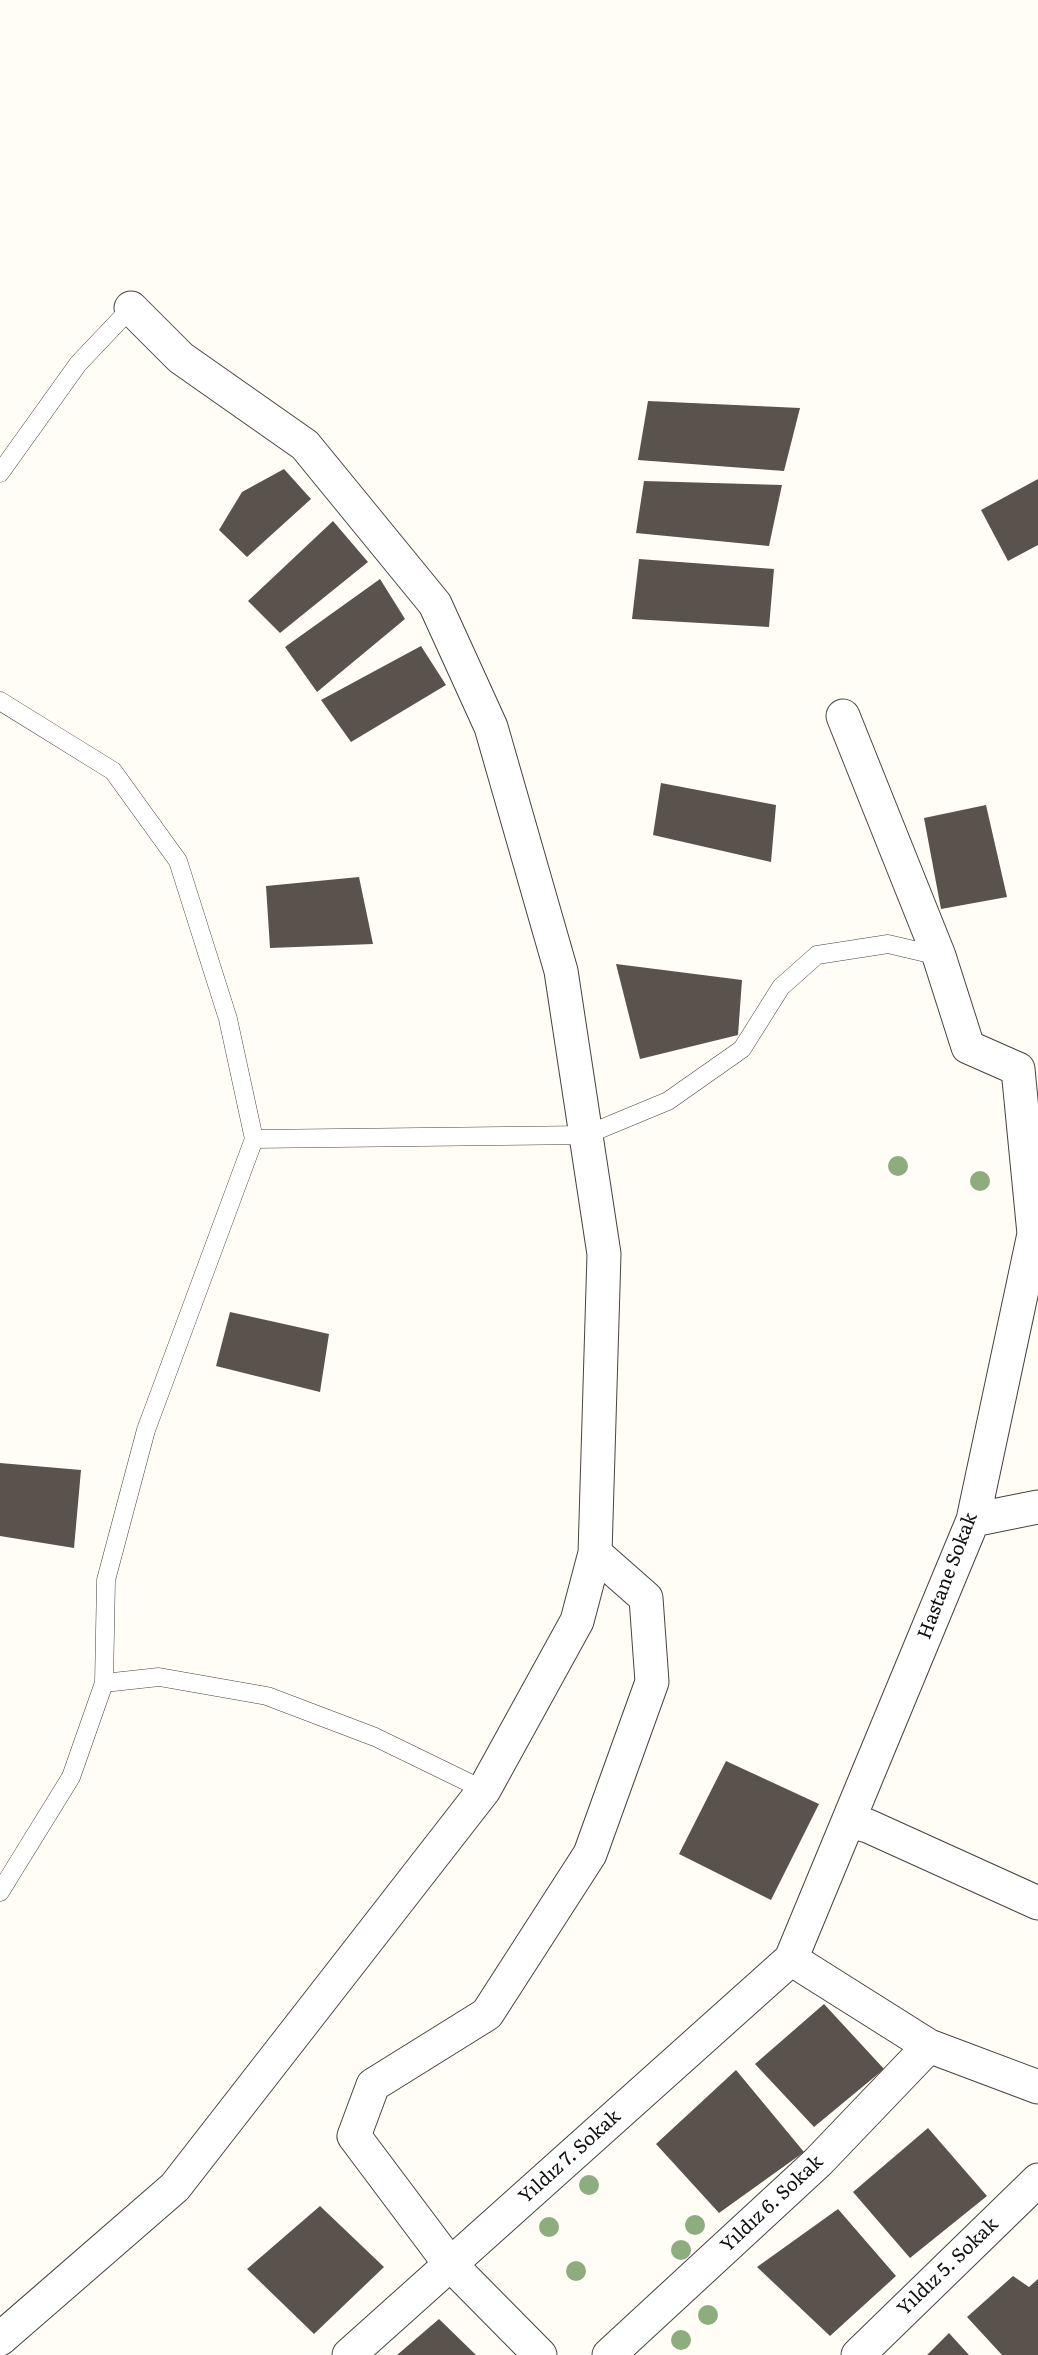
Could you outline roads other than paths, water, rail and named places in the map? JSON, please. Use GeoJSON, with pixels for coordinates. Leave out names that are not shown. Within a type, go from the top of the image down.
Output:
{"type":"FeatureCollection","features":[{"type":"Feature","properties":{"kind":"street"},"geometry":{"type":"LineString","coordinates":[[0,2339],[175,2187],[484,1790],[577,1621],[595,1553],[604,1254],[561,971],[491,727],[435,604],[305,445],[181,358],[131,308]]}},
{"type":"Feature","properties":{"kind":"street"},"geometry":{"type":"LineString","coordinates":[[843,716],[939,956],[968,1047],[1028,1066]]}},
{"type":"Feature","properties":{"kind":"street","name":"Hastane Sokak"},"geometry":{"type":"LineString","coordinates":[[791,1959],[973,1520],[1034,1234],[1028,1066]]}},
{"type":"Feature","properties":{"kind":"street"},"geometry":{"type":"LineString","coordinates":[[973,1520],[1038,1507]]}},
{"type":"Feature","properties":{"kind":"street"},"geometry":{"type":"LineString","coordinates":[[540,2355],[450,2264],[354,2136],[373,2085],[487,2014],[590,1854],[652,1682],[646,1598],[595,1553]]}},
{"type":"Feature","properties":{"kind":"street"},"geometry":{"type":"LineString","coordinates":[[849,1821],[868,1826],[1038,1903]]}},
{"type":"Feature","properties":{"kind":"street"},"geometry":{"type":"LineString","coordinates":[[791,1959],[929,2046],[1038,2087]]}},
{"type":"Feature","properties":{"kind":"street","name":"Yıldız 7. Sokak"},"geometry":{"type":"LineString","coordinates":[[349,2355],[791,1959]]}},
{"type":"Feature","properties":{"kind":"street","name":"Yıldız 6. Sokak"},"geometry":{"type":"LineString","coordinates":[[609,2355],[818,2162],[929,2046]]}},
{"type":"Feature","properties":{"kind":"street","name":"Yıldız 5. Sokak"},"geometry":{"type":"LineString","coordinates":[[858,2355],[1038,2180]]}},
{"type":"Feature","properties":{"kind":"lane"},"geometry":{"type":"LineString","coordinates":[[0,472],[78,364],[131,308]]}},
{"type":"Feature","properties":{"kind":"lane"},"geometry":{"type":"LineString","coordinates":[[0,701],[113,771],[178,861],[228,1019],[254,1139],[146,1430],[106,1580],[104,1683],[71,1777],[0,1892]]}},
{"type":"Feature","properties":{"kind":"lane"},"geometry":{"type":"LineString","coordinates":[[254,1139],[586,1135],[668,1101],[742,1049],[781,987],[817,955],[888,944],[939,956]]}},
{"type":"Feature","properties":{"kind":"lane"},"geometry":{"type":"LineString","coordinates":[[104,1683],[159,1677],[267,1696],[375,1737],[484,1790]]}}]}
